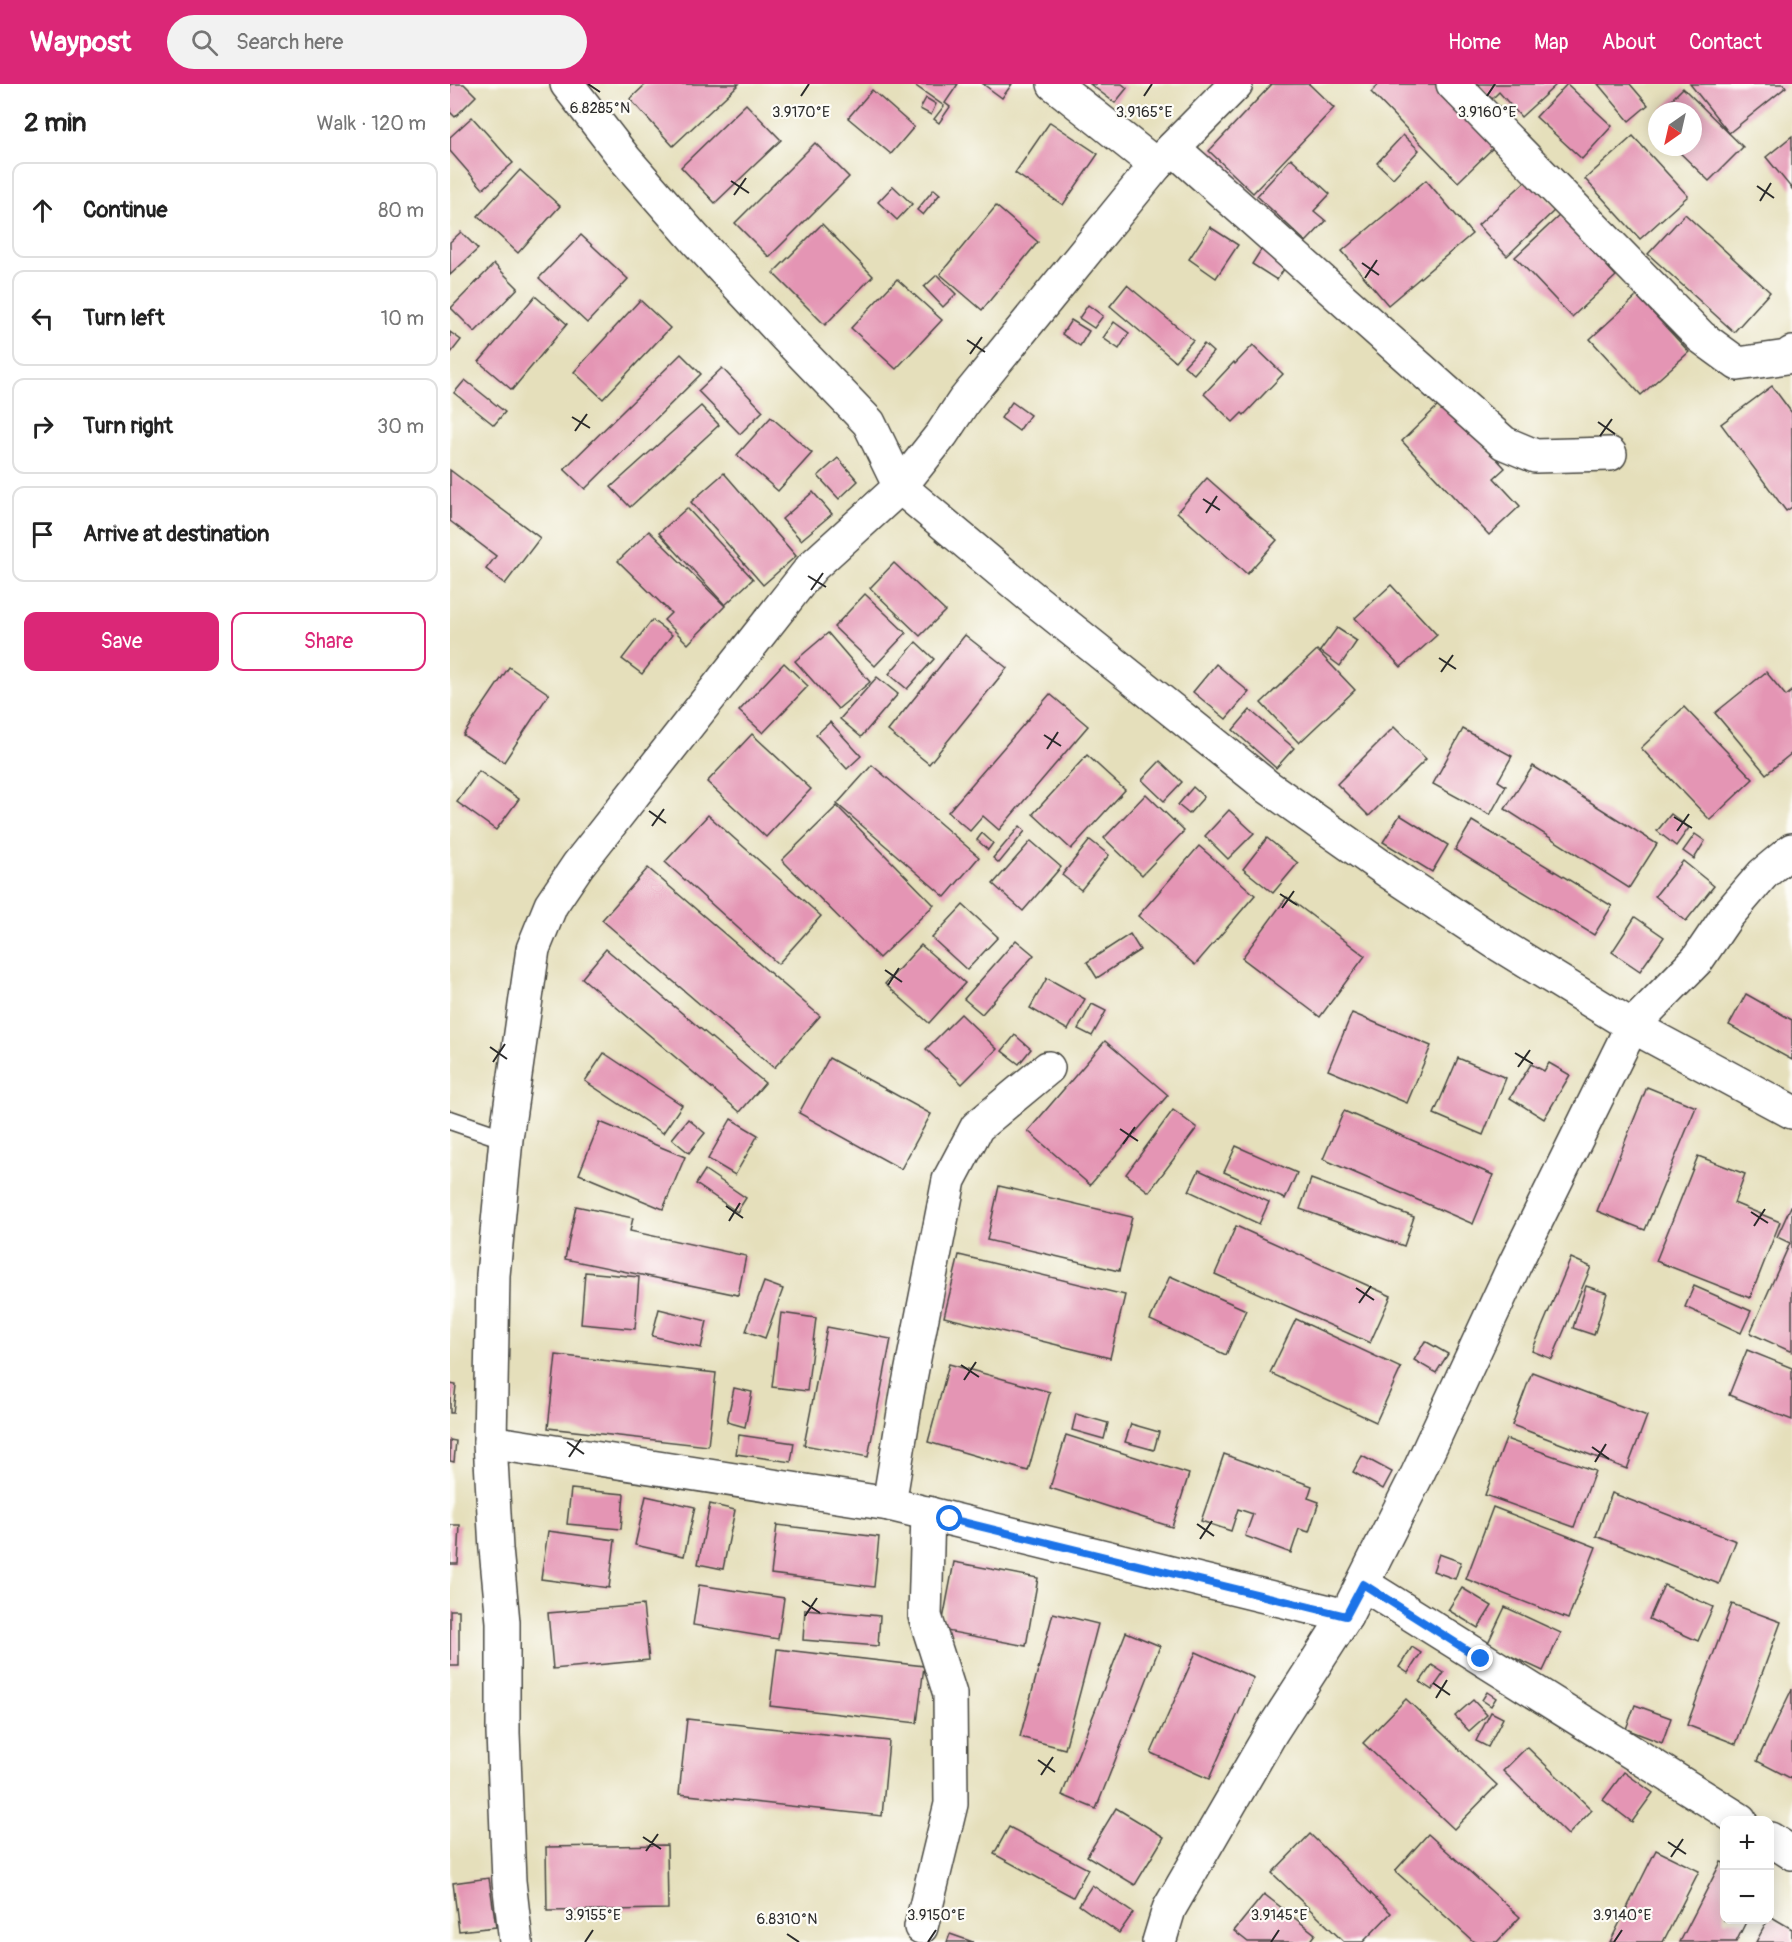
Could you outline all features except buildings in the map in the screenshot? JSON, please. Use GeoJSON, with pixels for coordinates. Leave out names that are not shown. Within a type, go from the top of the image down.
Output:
{"type":"FeatureCollection","features":[{"type":"Feature","properties":{"kind":"street"},"geometry":{"type":"LineString","coordinates":[[567,84],[625,159],[695,239],[869,423],[900,487],[1030,596],[1268,787],[1389,872],[1485,936],[1632,1026],[1792,1112]]}},
{"type":"Feature","properties":{"kind":"street"},"geometry":{"type":"LineString","coordinates":[[1054,84],[1164,156],[1504,443],[1535,456],[1610,454]]}},
{"type":"Feature","properties":{"kind":"street"},"geometry":{"type":"LineString","coordinates":[[516,1942],[509,1881],[503,1733],[503,1622],[490,1442],[493,1275],[506,1139],[533,949],[551,905],[578,865],[812,567],[900,487],[942,434],[964,401],[1164,156],[1236,84]]}},
{"type":"Feature","properties":{"kind":"street"},"geometry":{"type":"LineString","coordinates":[[1453,84],[1701,337],[1738,364],[1787,357],[1792,354]]}},
{"type":"Feature","properties":{"kind":"street"},"geometry":{"type":"LineString","coordinates":[[1159,1942],[1169,1909],[1272,1731],[1346,1616],[1363,1584],[1418,1473],[1514,1266],[1632,1026],[1697,960],[1727,916],[1763,874],[1792,850]]}},
{"type":"Feature","properties":{"kind":"street"},"geometry":{"type":"LineString","coordinates":[[889,1504],[911,1371],[949,1180],[977,1127],[1048,1068]]}},
{"type":"Feature","properties":{"kind":"street"},"geometry":{"type":"LineString","coordinates":[[490,1442],[889,1504],[1346,1616]]}},
{"type":"Feature","properties":{"kind":"street"},"geometry":{"type":"LineString","coordinates":[[921,1927],[951,1804],[950,1694],[925,1616],[928,1513]]}},
{"type":"Feature","properties":{"kind":"street"},"geometry":{"type":"LineString","coordinates":[[1363,1584],[1732,1816]]}},
{"type":"Feature","properties":{"kind":"street"},"geometry":{"type":"LineString","coordinates":[[1774,1842],[1792,1854]]}},
{"type":"Feature","properties":{"kind":"lane"},"geometry":{"type":"LineString","coordinates":[[450,1120],[506,1139]]}},
{"type":"Feature","properties":{"kind":"route"},"geometry":{"type":"LineString","coordinates":[[950,1519],[1346,1616],[1363,1584],[1481,1659]]}}]}
